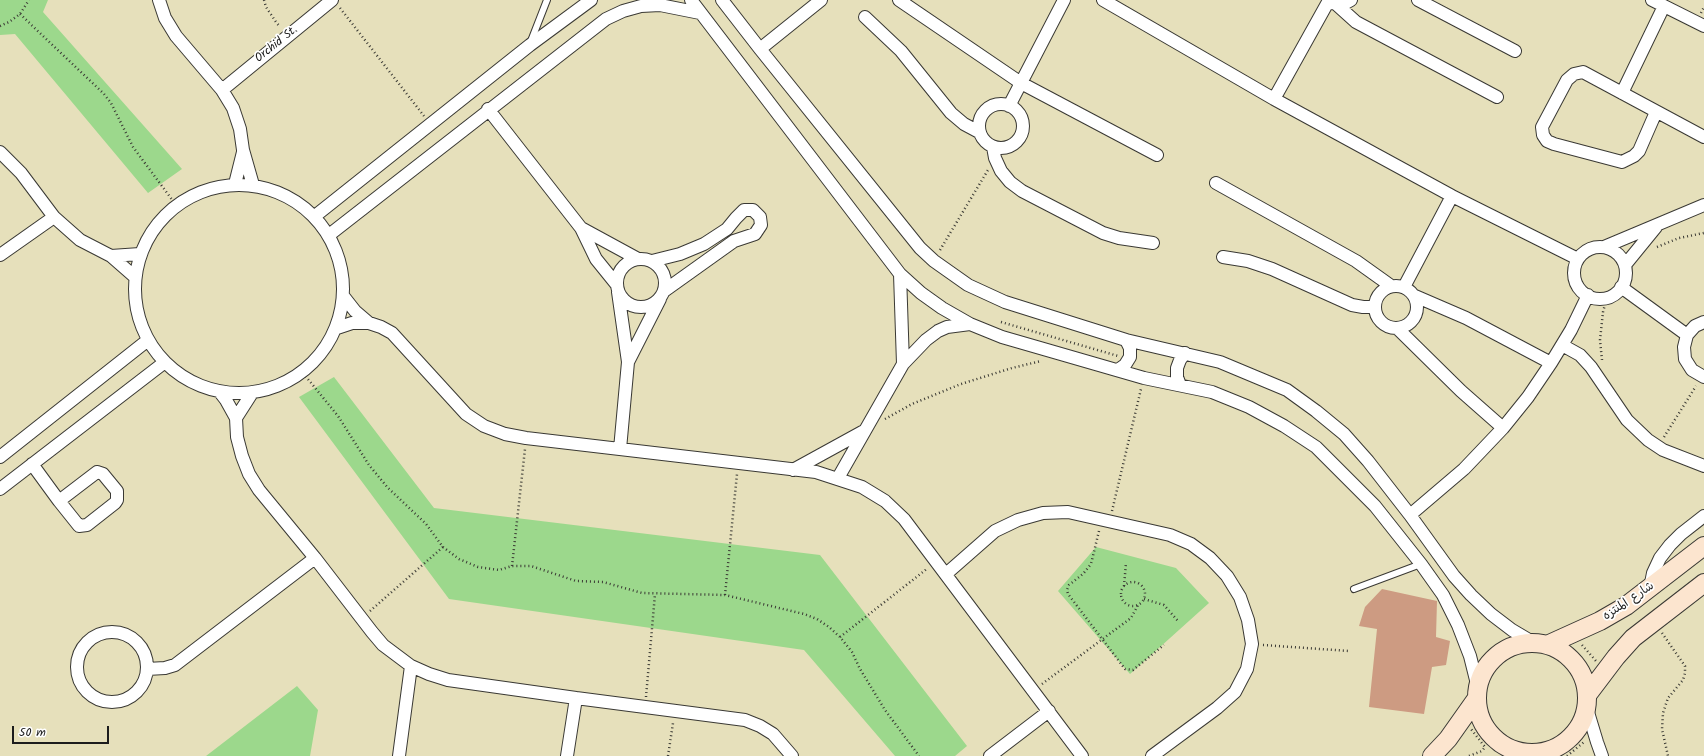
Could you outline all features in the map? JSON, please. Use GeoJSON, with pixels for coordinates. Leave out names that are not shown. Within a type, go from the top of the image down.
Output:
{"type":"FeatureCollection","features":[{"type":"Feature","properties":{"kind":"street"},"geometry":{"type":"LineString","coordinates":[[159,0],[165,18],[176,36],[222,90],[233,108],[238,122],[243,150],[253,185]]}},
{"type":"Feature","properties":{"kind":"street"},"geometry":{"type":"LineString","coordinates":[[315,216],[530,45],[591,0]]}},
{"type":"Feature","properties":{"kind":"street"},"geometry":{"type":"LineString","coordinates":[[691,0],[900,274],[937,304],[970,324],[1002,337],[1144,378],[1212,392],[1249,407],[1284,426],[1316,448],[1375,506],[1421,564],[1443,595],[1458,625],[1470,656],[1480,716],[1488,732],[1501,744],[1521,754],[1552,750],[1570,739],[1582,722],[1588,702],[1616,657],[1634,638],[1654,621],[1704,583]]}},
{"type":"Feature","properties":{"kind":"street"},"geometry":{"type":"LineString","coordinates":[[722,0],[920,248],[934,261],[968,285],[986,294],[1126,340],[1220,362],[1287,390],[1344,434],[1368,461],[1410,514],[1454,576],[1471,595],[1501,622],[1568,657],[1578,668],[1586,685],[1588,702],[1597,742],[1602,756]]}},
{"type":"Feature","properties":{"kind":"street"},"geometry":{"type":"LineString","coordinates":[[760,49],[821,0]]}},
{"type":"Feature","properties":{"kind":"street"},"geometry":{"type":"LineString","coordinates":[[899,0],[1021,84],[1157,155]]}},
{"type":"Feature","properties":{"kind":"street"},"geometry":{"type":"LineString","coordinates":[[1009,106],[1064,0]]}},
{"type":"Feature","properties":{"kind":"street"},"geometry":{"type":"LineString","coordinates":[[1103,0],[1274,99],[1452,196],[1578,259]]}},
{"type":"Feature","properties":{"kind":"street"},"geometry":{"type":"LineString","coordinates":[[1330,2],[1344,4],[1352,0]]}},
{"type":"Feature","properties":{"kind":"street"},"geometry":{"type":"LineString","coordinates":[[1418,0],[1515,51]]}},
{"type":"Feature","properties":{"kind":"street"},"geometry":{"type":"LineString","coordinates":[[1652,0],[1704,26]]}},
{"type":"Feature","properties":{"kind":"street"},"geometry":{"type":"LineString","coordinates":[[1274,99],[1330,2]]}},
{"type":"Feature","properties":{"kind":"street"},"geometry":{"type":"LineString","coordinates":[[1330,2],[1356,22],[1497,97]]}},
{"type":"Feature","properties":{"kind":"street","name":"Orchid St."},"geometry":{"type":"LineString","coordinates":[[222,90],[289,35],[335,3]]}},
{"type":"Feature","properties":{"kind":"street"},"geometry":{"type":"LineString","coordinates":[[329,235],[488,109],[606,19],[623,11],[641,6],[660,5],[700,13]]}},
{"type":"Feature","properties":{"kind":"street"},"geometry":{"type":"LineString","coordinates":[[1622,93],[1664,6]]}},
{"type":"Feature","properties":{"kind":"street"},"geometry":{"type":"LineString","coordinates":[[865,17],[901,51],[951,113],[964,124],[979,132]]}},
{"type":"Feature","properties":{"kind":"street"},"geometry":{"type":"LineString","coordinates":[[1656,112],[1638,151],[1634,156],[1622,162],[1554,144],[1547,141],[1543,134],[1542,127],[1567,80],[1574,74],[1583,72],[1704,137]]}},
{"type":"Feature","properties":{"kind":"street"},"geometry":{"type":"LineString","coordinates":[[994,153],[1002,148],[1010,147],[1017,142],[1021,134],[1023,126],[1021,118],[1016,111],[1009,106],[996,105],[984,112],[979,125],[979,132],[994,153],[1001,171],[1010,182],[1087,226],[1119,238],[1153,243]]}},
{"type":"Feature","properties":{"kind":"street"},"geometry":{"type":"LineString","coordinates":[[488,109],[581,228],[596,259],[618,289],[623,299],[629,304],[637,307],[646,307],[653,304],[662,295],[734,241],[755,234],[761,225],[760,217],[753,210],[744,210],[727,229],[692,250],[652,261],[638,259],[581,228]]}},
{"type":"Feature","properties":{"kind":"street"},"geometry":{"type":"LineString","coordinates":[[235,184],[243,150]]}},
{"type":"Feature","properties":{"kind":"street"},"geometry":{"type":"LineString","coordinates":[[0,152],[21,173],[54,217],[80,240],[111,256],[135,277]]}},
{"type":"Feature","properties":{"kind":"street"},"geometry":{"type":"LineString","coordinates":[[1216,183],[1356,261],[1391,286],[1404,287],[1415,296],[1466,318],[1551,363]]}},
{"type":"Feature","properties":{"kind":"street"},"geometry":{"type":"LineString","coordinates":[[235,184],[253,185],[276,191],[296,201],[315,216],[329,235],[338,254],[342,268],[344,297],[342,312],[337,328],[328,345],[321,355],[303,373],[279,386],[252,393],[235,394],[199,385],[181,375],[165,362],[148,340],[140,320],[135,298],[135,277],[140,254],[149,236],[161,219],[176,205],[194,194],[214,187],[235,184]]}},
{"type":"Feature","properties":{"kind":"street"},"geometry":{"type":"LineString","coordinates":[[1404,287],[1452,196]]}},
{"type":"Feature","properties":{"kind":"street"},"geometry":{"type":"LineString","coordinates":[[1604,247],[1617,254],[1624,265],[1625,279],[1618,292],[1607,298],[1598,298],[1588,295],[1580,289],[1575,280],[1574,269],[1578,259],[1589,249],[1604,247],[1704,206]]}},
{"type":"Feature","properties":{"kind":"street"},"geometry":{"type":"LineString","coordinates":[[0,255],[54,217]]}},
{"type":"Feature","properties":{"kind":"street"},"geometry":{"type":"LineString","coordinates":[[1624,265],[1657,226]]}},
{"type":"Feature","properties":{"kind":"street"},"geometry":{"type":"LineString","coordinates":[[727,229],[734,241]]}},
{"type":"Feature","properties":{"kind":"street"},"geometry":{"type":"LineString","coordinates":[[111,256],[140,254]]}},
{"type":"Feature","properties":{"kind":"street"},"geometry":{"type":"LineString","coordinates":[[1223,257],[1248,261],[1272,269],[1352,305],[1375,307]]}},
{"type":"Feature","properties":{"kind":"street"},"geometry":{"type":"LineString","coordinates":[[620,449],[628,362],[618,289],[620,270],[625,265],[638,259]]}},
{"type":"Feature","properties":{"kind":"street"},"geometry":{"type":"LineString","coordinates":[[628,362],[662,295],[665,282],[664,274],[652,261]]}},
{"type":"Feature","properties":{"kind":"street"},"geometry":{"type":"LineString","coordinates":[[900,274],[903,364]]}},
{"type":"Feature","properties":{"kind":"street"},"geometry":{"type":"LineString","coordinates":[[1391,286],[1379,294],[1376,300],[1376,314],[1384,324],[1397,328],[1404,327],[1415,317],[1417,311],[1415,296]]}},
{"type":"Feature","properties":{"kind":"street"},"geometry":{"type":"LineString","coordinates":[[1622,287],[1687,335]]}},
{"type":"Feature","properties":{"kind":"street"},"geometry":{"type":"LineString","coordinates":[[1410,514],[1464,469],[1503,428],[1528,397],[1551,363],[1588,295]]}},
{"type":"Feature","properties":{"kind":"street"},"geometry":{"type":"LineString","coordinates":[[344,297],[355,311],[369,323]]}},
{"type":"Feature","properties":{"kind":"street"},"geometry":{"type":"LineString","coordinates":[[1703,377],[1692,370],[1685,360],[1684,347],[1687,335],[1695,326],[1704,322]]}},
{"type":"Feature","properties":{"kind":"street"},"geometry":{"type":"LineString","coordinates":[[337,328],[352,323],[369,323],[392,333],[466,414],[484,426],[504,434],[526,438],[816,472],[862,487],[885,501],[904,519],[1082,756]]}},
{"type":"Feature","properties":{"kind":"street"},"geometry":{"type":"LineString","coordinates":[[838,478],[903,364],[926,340],[938,331],[947,327],[970,324]]}},
{"type":"Feature","properties":{"kind":"street"},"geometry":{"type":"LineString","coordinates":[[1397,328],[1460,391],[1503,428]]}},
{"type":"Feature","properties":{"kind":"street"},"geometry":{"type":"LineString","coordinates":[[0,457],[148,340]]}},
{"type":"Feature","properties":{"kind":"street"},"geometry":{"type":"LineString","coordinates":[[1118,370],[1125,365],[1130,357],[1130,348],[1126,340]]}},
{"type":"Feature","properties":{"kind":"street"},"geometry":{"type":"LineString","coordinates":[[1562,345],[1580,355],[1591,367],[1627,420],[1648,440],[1663,450],[1704,466]]}},
{"type":"Feature","properties":{"kind":"street"},"geometry":{"type":"LineString","coordinates":[[1180,385],[1177,377],[1177,368],[1185,353]]}},
{"type":"Feature","properties":{"kind":"street"},"geometry":{"type":"LineString","coordinates":[[0,489],[165,362]]}},
{"type":"Feature","properties":{"kind":"street"},"geometry":{"type":"LineString","coordinates":[[219,391],[236,418],[237,437],[242,456],[249,474],[259,490],[315,558],[383,645],[412,666],[429,674],[448,680],[745,720],[760,726],[773,734],[792,756]]}},
{"type":"Feature","properties":{"kind":"street"},"geometry":{"type":"LineString","coordinates":[[236,418],[252,393]]}},
{"type":"Feature","properties":{"kind":"street"},"geometry":{"type":"LineString","coordinates":[[793,470],[865,430]]}},
{"type":"Feature","properties":{"kind":"street"},"geometry":{"type":"LineString","coordinates":[[32,464],[59,501],[79,526],[83,527],[115,503],[118,495],[117,491],[103,474],[97,472],[59,501]]}},
{"type":"Feature","properties":{"kind":"street"},"geometry":{"type":"LineString","coordinates":[[946,574],[995,531],[1018,520],[1043,513],[1068,512],[1170,535],[1191,544],[1210,558],[1227,576],[1240,597],[1248,620],[1252,644],[1247,669],[1235,692],[1217,708],[1152,756]]}},
{"type":"Feature","properties":{"kind":"street"},"geometry":{"type":"LineString","coordinates":[[1650,589],[1653,573],[1660,558],[1681,534],[1704,516]]}},
{"type":"Feature","properties":{"kind":"street","name":"شارع المنتزه"},"geometry":{"type":"LineString","coordinates":[[1541,644],[1600,621],[1650,589],[1704,546]]}},
{"type":"Feature","properties":{"kind":"street"},"geometry":{"type":"LineString","coordinates":[[147,669],[166,668],[175,665],[315,558]]}},
{"type":"Feature","properties":{"kind":"street"},"geometry":{"type":"LineString","coordinates":[[114,632],[122,634],[137,642],[145,657],[147,669],[144,682],[134,695],[118,702],[110,702],[94,697],[87,692],[78,678],[77,669],[80,653],[87,642],[97,635],[114,632]]}},
{"type":"Feature","properties":{"kind":"street"},"geometry":{"type":"LineString","coordinates":[[1432,756],[1459,724],[1477,693],[1483,673],[1492,660],[1504,650],[1519,645],[1541,644]]}},
{"type":"Feature","properties":{"kind":"street"},"geometry":{"type":"LineString","coordinates":[[399,756],[412,666]]}},
{"type":"Feature","properties":{"kind":"street"},"geometry":{"type":"LineString","coordinates":[[567,756],[576,698]]}},
{"type":"Feature","properties":{"kind":"street"},"geometry":{"type":"LineString","coordinates":[[990,756],[1049,711]]}},
{"type":"Feature","properties":{"kind":"lane"},"geometry":{"type":"LineString","coordinates":[[530,45],[547,0]]}},
{"type":"Feature","properties":{"kind":"lane"},"geometry":{"type":"LineString","coordinates":[[1354,589],[1421,564]]}},
{"type":"Feature","properties":{"kind":"path"},"geometry":{"type":"LineString","coordinates":[[0,26],[9,22],[20,14],[29,0]]}},
{"type":"Feature","properties":{"kind":"path"},"geometry":{"type":"LineString","coordinates":[[264,0],[266,7],[276,22],[289,35]]}},
{"type":"Feature","properties":{"kind":"path"},"geometry":{"type":"LineString","coordinates":[[335,3],[430,124]]}},
{"type":"Feature","properties":{"kind":"path"},"geometry":{"type":"LineString","coordinates":[[20,14],[107,98],[133,147],[176,205]]}},
{"type":"Feature","properties":{"kind":"path"},"geometry":{"type":"LineString","coordinates":[[934,261],[994,153]]}},
{"type":"Feature","properties":{"kind":"path"},"geometry":{"type":"LineString","coordinates":[[1650,250],[1679,238],[1704,233]]}},
{"type":"Feature","properties":{"kind":"path"},"geometry":{"type":"LineString","coordinates":[[1603,364],[1600,340],[1603,312],[1607,298]]}},
{"type":"Feature","properties":{"kind":"path"},"geometry":{"type":"LineString","coordinates":[[865,430],[912,404],[961,384],[1012,368],[1042,361]]}},
{"type":"Feature","properties":{"kind":"path"},"geometry":{"type":"LineString","coordinates":[[303,373],[338,416],[352,440],[388,488],[426,524],[444,547],[459,560],[478,567],[499,570],[512,566],[531,566],[576,581],[603,582],[642,593],[725,595],[804,614],[823,623],[840,637],[852,652],[860,669],[885,710],[919,756]]}},
{"type":"Feature","properties":{"kind":"path"},"geometry":{"type":"LineString","coordinates":[[1669,442],[1663,439],[1703,377]]}},
{"type":"Feature","properties":{"kind":"path"},"geometry":{"type":"LineString","coordinates":[[1144,378],[1106,520],[1092,564],[1083,574],[1069,585],[1067,590],[1068,594],[1125,669],[1129,671],[1133,670],[1164,645]]}},
{"type":"Feature","properties":{"kind":"path"},"geometry":{"type":"LineString","coordinates":[[512,566],[526,438]]}},
{"type":"Feature","properties":{"kind":"path"},"geometry":{"type":"LineString","coordinates":[[725,595],[738,463]]}},
{"type":"Feature","properties":{"kind":"path"},"geometry":{"type":"LineString","coordinates":[[362,618],[444,547]]}},
{"type":"Feature","properties":{"kind":"path"},"geometry":{"type":"LineString","coordinates":[[840,637],[936,562]]}},
{"type":"Feature","properties":{"kind":"path"},"geometry":{"type":"LineString","coordinates":[[1126,562],[1124,586],[1121,595],[1122,599],[1129,606],[1138,605]]}},
{"type":"Feature","properties":{"kind":"path"},"geometry":{"type":"LineString","coordinates":[[1033,691],[1131,618],[1138,605],[1144,599],[1144,590],[1137,583],[1124,586]]}},
{"type":"Feature","properties":{"kind":"path"},"geometry":{"type":"LineString","coordinates":[[646,707],[655,594]]}},
{"type":"Feature","properties":{"kind":"path"},"geometry":{"type":"LineString","coordinates":[[1144,599],[1164,605],[1178,621]]}},
{"type":"Feature","properties":{"kind":"path"},"geometry":{"type":"LineString","coordinates":[[1654,621],[1685,666],[1683,680],[1668,698],[1663,713],[1662,729],[1668,756]]}},
{"type":"Feature","properties":{"kind":"path"},"geometry":{"type":"LineString","coordinates":[[1252,644],[1350,651]]}},
{"type":"Feature","properties":{"kind":"path"},"geometry":{"type":"LineString","coordinates":[[668,756],[675,711]]}},
{"type":"Feature","properties":{"kind":"path"},"geometry":{"type":"LineString","coordinates":[[1567,756],[1588,740]]}},
{"type":"Feature","properties":{"kind":"path"},"geometry":{"type":"LineString","coordinates":[[1469,756],[1482,751]]}},
{"type":"Feature","properties":{"kind":"green space"},"geometry":{"type":"Polygon","coordinates":[[[0,0],[48,0],[43,12],[182,169],[148,193],[15,34],[0,35],[0,0]]]}},
{"type":"Feature","properties":{"kind":"green space"},"geometry":{"type":"Polygon","coordinates":[[[334,377],[434,508],[820,555],[967,746],[955,756],[895,756],[804,650],[449,599],[299,397],[334,377]]]}},
{"type":"Feature","properties":{"kind":"green space"},"geometry":{"type":"Polygon","coordinates":[[[1096,547],[1176,568],[1209,603],[1130,674],[1058,591],[1096,547]]]}},
{"type":"Feature","properties":{"kind":"green space"},"geometry":{"type":"Polygon","coordinates":[[[297,686],[318,710],[310,756],[206,756],[297,686]]]}},
{"type":"Feature","properties":{"kind":"building"},"geometry":{"type":"Polygon","coordinates":[[[1382,589],[1437,601],[1436,637],[1450,641],[1446,665],[1432,667],[1424,714],[1369,707],[1377,629],[1359,626],[1365,607],[1382,589]]]}}]}
